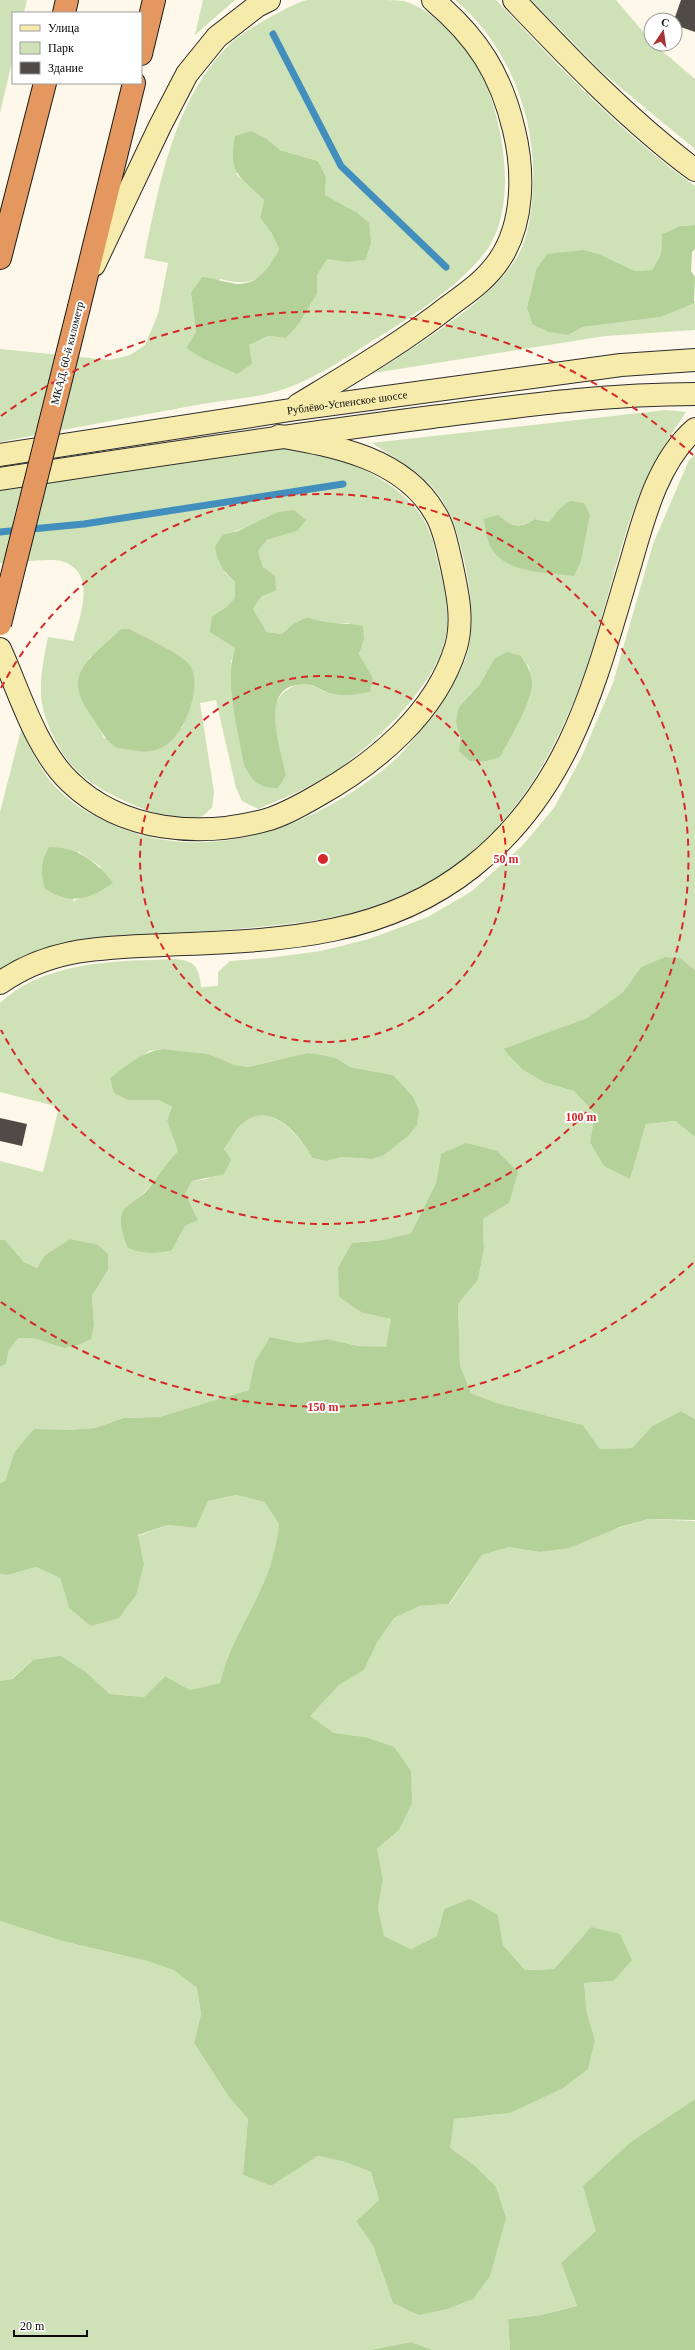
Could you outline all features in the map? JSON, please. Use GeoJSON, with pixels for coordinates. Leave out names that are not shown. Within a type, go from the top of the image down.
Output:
{"type":"FeatureCollection","features":[{"type":"Feature","properties":{"kind":"highway"},"geometry":{"type":"LineString","coordinates":[[64,12],[67,0]]}},
{"type":"Feature","properties":{"kind":"highway"},"geometry":{"type":"LineString","coordinates":[[142,50],[154,0]]}},
{"type":"Feature","properties":{"kind":"highway"},"geometry":{"type":"LineString","coordinates":[[0,258],[46,84]]}},
{"type":"Feature","properties":{"kind":"highway","name":"МКАД, 60-й километр"},"geometry":{"type":"LineString","coordinates":[[0,624],[134,84]]}},
{"type":"Feature","properties":{"kind":"main road"},"geometry":{"type":"LineString","coordinates":[[81,298],[160,126],[187,74],[217,37],[257,6],[270,0]]}},
{"type":"Feature","properties":{"kind":"main road"},"geometry":{"type":"LineString","coordinates":[[290,410],[427,324],[480,282],[500,259],[510,238],[518,214],[520,183],[519,150],[510,111],[497,76],[477,45],[454,18],[433,0]]}},
{"type":"Feature","properties":{"kind":"main road"},"geometry":{"type":"LineString","coordinates":[[514,0],[592,83],[666,148],[695,170]]}},
{"type":"Feature","properties":{"kind":"main road","name":"Рублёво-Успенское шоссе"},"geometry":{"type":"LineString","coordinates":[[0,455],[290,410],[621,365],[695,360]]}},
{"type":"Feature","properties":{"kind":"main road"},"geometry":{"type":"LineString","coordinates":[[0,479],[278,436],[549,403],[642,394],[695,394]]}},
{"type":"Feature","properties":{"kind":"main road"},"geometry":{"type":"LineString","coordinates":[[0,983],[16,972],[49,958],[86,949],[252,941],[314,935],[358,925],[407,906],[437,891],[470,868],[502,842],[531,810],[554,774],[579,724],[598,670],[640,530],[657,485],[672,456],[695,429]]}},
{"type":"Feature","properties":{"kind":"main road"},"geometry":{"type":"LineString","coordinates":[[0,649],[47,754],[69,782],[95,803],[128,819],[162,827],[199,830],[232,828],[268,820],[301,806],[341,783],[376,757],[405,729],[431,697],[448,669],[457,645],[460,621],[458,594],[446,541],[435,513],[421,495],[401,477],[366,457],[336,446],[278,436]]}},
{"type":"Feature","properties":{"kind":"green space"},"geometry":{"type":"Polygon","coordinates":[[[0,0],[27,0],[24,12],[12,12],[12,62],[0,113],[0,0]]]}},
{"type":"Feature","properties":{"kind":"green space"},"geometry":{"type":"Polygon","coordinates":[[[203,0],[235,0],[195,35],[203,0]]]}},
{"type":"Feature","properties":{"kind":"green space"},"geometry":{"type":"Polygon","coordinates":[[[455,0],[496,0],[591,98],[641,144],[695,186],[695,225],[680,226],[662,234],[661,254],[652,270],[635,271],[601,255],[536,270],[527,306],[532,324],[568,335],[583,327],[661,317],[695,301],[695,330],[605,336],[374,373],[450,323],[502,278],[522,248],[529,225],[532,202],[532,146],[518,92],[507,66],[493,42],[475,19],[455,0]]]}},
{"type":"Feature","properties":{"kind":"green space"},"geometry":{"type":"Polygon","coordinates":[[[531,0],[616,0],[643,32],[643,52],[663,52],[695,79],[695,149],[603,73],[531,0]]]}},
{"type":"Feature","properties":{"kind":"green space"},"geometry":{"type":"Polygon","coordinates":[[[303,1],[404,1],[417,6],[429,14],[442,24],[464,47],[473,60],[486,85],[493,104],[503,148],[505,172],[501,217],[494,238],[483,255],[460,279],[419,311],[332,366],[308,379],[284,389],[264,395],[197,405],[0,442],[0,349],[110,360],[130,355],[145,345],[158,314],[168,263],[144,258],[163,174],[181,120],[193,94],[208,70],[231,43],[261,22],[303,1]],[[267,139],[236,174],[264,200],[260,218],[271,232],[279,249],[269,267],[257,278],[242,282],[221,279],[191,293],[196,332],[186,348],[249,345],[268,336],[286,338],[298,325],[317,294],[317,275],[327,258],[347,262],[356,212],[325,195],[326,177],[318,161],[280,150],[267,139]]]}},
{"type":"Feature","properties":{"kind":"green space"},"geometry":{"type":"Polygon","coordinates":[[[251,131],[267,139],[280,150],[318,161],[326,177],[325,195],[356,212],[369,223],[371,243],[365,260],[347,262],[327,259],[317,275],[317,294],[298,325],[286,338],[268,336],[249,345],[252,364],[237,374],[202,358],[186,348],[196,332],[191,293],[202,277],[236,284],[253,281],[264,272],[279,249],[271,232],[260,218],[264,200],[242,179],[235,167],[233,159],[235,136],[251,131]]]}},
{"type":"Feature","properties":{"kind":"green space"},"geometry":{"type":"Polygon","coordinates":[[[695,225],[695,249],[692,252],[691,271],[695,277],[694,303],[661,317],[583,327],[568,335],[549,332],[532,324],[527,307],[536,270],[547,254],[584,250],[601,255],[635,271],[652,270],[661,254],[662,234],[680,226],[695,225]]]}},
{"type":"Feature","properties":{"kind":"green space"},"geometry":{"type":"Polygon","coordinates":[[[666,410],[686,412],[657,457],[643,485],[627,529],[587,665],[566,719],[541,767],[513,809],[479,845],[441,875],[396,898],[345,914],[287,924],[78,940],[38,950],[19,958],[0,969],[0,812],[21,730],[34,756],[50,781],[69,799],[91,814],[109,823],[145,836],[182,842],[219,841],[256,835],[292,823],[326,807],[359,788],[399,756],[417,736],[438,707],[462,668],[471,637],[472,617],[469,588],[460,544],[446,506],[436,492],[411,468],[371,443],[666,410]],[[558,510],[549,522],[535,519],[524,524],[516,525],[507,522],[498,516],[483,519],[574,576],[581,562],[590,515],[558,510]],[[521,656],[494,659],[480,684],[459,707],[459,751],[532,681],[529,667],[521,656]],[[78,851],[73,901],[86,896],[101,867],[78,851]]]}},
{"type":"Feature","properties":{"kind":"green space"},"geometry":{"type":"Polygon","coordinates":[[[280,448],[327,455],[347,462],[376,476],[390,485],[403,495],[423,519],[433,540],[444,587],[447,628],[442,648],[433,669],[420,689],[387,728],[369,745],[351,760],[316,783],[258,809],[242,801],[236,788],[216,700],[200,703],[214,792],[212,808],[202,816],[190,819],[174,818],[138,807],[103,790],[79,773],[64,755],[49,726],[41,699],[41,678],[48,637],[73,641],[82,608],[84,596],[83,584],[79,574],[72,566],[61,561],[40,560],[0,563],[0,489],[280,448]],[[294,510],[224,534],[225,573],[235,582],[235,598],[225,608],[212,616],[235,648],[231,662],[286,775],[274,728],[276,705],[281,695],[290,688],[299,685],[313,686],[325,692],[373,678],[359,654],[364,640],[348,623],[320,623],[307,617],[293,624],[282,634],[267,632],[253,609],[262,596],[276,591],[263,567],[258,551],[267,540],[297,531],[294,510]],[[121,629],[100,650],[89,658],[97,725],[104,738],[182,728],[192,701],[121,629]]]}},
{"type":"Feature","properties":{"kind":"green space"},"geometry":{"type":"Polygon","coordinates":[[[695,455],[695,970],[680,958],[666,957],[641,967],[623,992],[587,1018],[503,1050],[546,1083],[574,1091],[595,1114],[590,1142],[630,1179],[646,1124],[675,1121],[695,1137],[695,1419],[681,1411],[652,1426],[632,1448],[600,1449],[583,1425],[497,1403],[471,1393],[460,1365],[458,1304],[478,1280],[484,1249],[483,1219],[509,1203],[441,1154],[436,1183],[411,1233],[383,1240],[352,1243],[363,1313],[392,1319],[386,1348],[358,1346],[328,1339],[299,1343],[270,1337],[255,1361],[250,1390],[159,1417],[123,1418],[95,1428],[66,1430],[14,1453],[5,1481],[0,1483],[0,1367],[6,1364],[9,1350],[18,1338],[33,1338],[64,1348],[94,1324],[92,1296],[108,1270],[108,1254],[70,1239],[45,1255],[37,1268],[24,1262],[5,1240],[0,1240],[0,1161],[43,1172],[59,1107],[0,1092],[0,1003],[33,981],[52,973],[92,964],[112,962],[170,959],[185,960],[197,969],[201,987],[218,986],[218,972],[230,961],[321,951],[369,939],[428,917],[472,891],[522,846],[554,808],[581,758],[613,683],[653,544],[689,460],[695,455]],[[163,1049],[149,1051],[110,1078],[128,1100],[158,1100],[172,1107],[167,1121],[178,1151],[149,1188],[126,1206],[172,1250],[185,1226],[185,1194],[192,1181],[208,1179],[228,1143],[242,1124],[252,1117],[262,1115],[272,1117],[292,1131],[307,1149],[312,1158],[326,1161],[341,1157],[371,1159],[393,1075],[350,1067],[338,1059],[307,1053],[249,1067],[235,1065],[209,1054],[163,1049]]]}},
{"type":"Feature","properties":{"kind":"green space"},"geometry":{"type":"Polygon","coordinates":[[[570,501],[584,503],[590,515],[581,562],[574,576],[541,572],[518,567],[507,563],[499,557],[490,546],[483,519],[498,515],[507,522],[516,525],[524,524],[535,519],[549,522],[558,510],[570,501]]]}},
{"type":"Feature","properties":{"kind":"green space"},"geometry":{"type":"Polygon","coordinates":[[[294,510],[306,520],[297,531],[267,540],[258,551],[263,567],[275,576],[276,591],[262,596],[253,609],[267,632],[282,634],[293,624],[307,617],[314,620],[363,626],[364,640],[359,654],[373,678],[370,692],[353,695],[330,693],[310,685],[293,686],[282,692],[277,703],[275,717],[279,748],[286,775],[278,788],[271,788],[261,785],[253,780],[244,765],[231,691],[232,662],[235,648],[210,632],[212,616],[225,608],[235,598],[235,582],[221,566],[217,557],[215,546],[224,534],[238,531],[278,512],[294,510]]]}},
{"type":"Feature","properties":{"kind":"green space"},"geometry":{"type":"Polygon","coordinates":[[[121,629],[129,629],[168,649],[187,662],[192,670],[194,691],[192,703],[183,725],[167,745],[152,751],[120,748],[110,743],[83,702],[78,689],[79,678],[83,668],[90,658],[121,629]]]}},
{"type":"Feature","properties":{"kind":"green space"},"geometry":{"type":"Polygon","coordinates":[[[507,652],[521,656],[528,667],[532,681],[529,699],[500,757],[486,761],[470,761],[459,751],[460,736],[456,722],[459,707],[480,684],[494,659],[507,652]]]}},
{"type":"Feature","properties":{"kind":"green space"},"geometry":{"type":"Polygon","coordinates":[[[49,847],[69,850],[86,857],[100,868],[113,883],[88,897],[71,899],[54,894],[45,889],[42,877],[42,867],[49,847]]]}},
{"type":"Feature","properties":{"kind":"green space"},"geometry":{"type":"Polygon","coordinates":[[[665,957],[680,958],[695,970],[695,1137],[675,1121],[646,1124],[630,1179],[604,1166],[590,1142],[595,1114],[574,1091],[546,1083],[522,1069],[503,1049],[587,1018],[623,992],[641,967],[665,957]]]}},
{"type":"Feature","properties":{"kind":"green space"},"geometry":{"type":"Polygon","coordinates":[[[163,1049],[209,1054],[235,1065],[249,1067],[307,1053],[338,1059],[350,1067],[393,1075],[413,1097],[419,1110],[417,1125],[408,1136],[384,1155],[371,1159],[341,1157],[326,1161],[312,1158],[300,1140],[283,1123],[263,1115],[252,1117],[239,1126],[224,1149],[231,1160],[224,1174],[192,1181],[185,1194],[198,1220],[185,1226],[172,1250],[150,1253],[134,1250],[128,1248],[124,1238],[121,1226],[122,1214],[128,1205],[147,1191],[178,1151],[167,1121],[172,1107],[158,1100],[128,1100],[114,1093],[110,1078],[141,1056],[163,1049]]]}},
{"type":"Feature","properties":{"kind":"green space"},"geometry":{"type":"Polygon","coordinates":[[[466,1143],[497,1151],[518,1172],[509,1203],[483,1219],[484,1249],[478,1280],[458,1304],[460,1365],[471,1393],[497,1403],[583,1425],[600,1449],[632,1448],[652,1426],[681,1411],[695,1419],[695,1520],[648,1519],[620,1527],[569,1548],[539,1552],[509,1547],[482,1555],[449,1604],[420,1606],[394,1618],[377,1643],[364,1670],[339,1685],[310,1716],[334,1733],[365,1737],[394,1747],[411,1771],[412,1803],[399,1830],[377,1849],[383,1879],[378,1908],[384,1936],[411,1949],[437,1936],[444,1909],[470,1899],[498,1915],[503,1945],[525,1970],[554,1969],[591,1927],[620,1934],[632,1960],[613,1981],[584,1983],[587,2013],[595,2040],[588,2069],[563,2088],[510,2113],[454,2119],[450,2148],[474,2165],[496,2187],[506,2218],[490,2276],[473,2299],[447,2309],[419,2315],[393,2303],[373,2246],[356,2221],[379,2200],[371,2172],[345,2162],[318,2156],[271,2186],[243,2175],[248,2119],[229,2097],[194,2043],[201,2014],[197,1988],[174,1970],[147,1961],[62,1941],[0,1921],[0,1681],[12,1679],[33,1660],[61,1656],[87,1673],[110,1694],[144,1697],[165,1676],[190,1690],[220,1683],[229,1654],[267,1576],[276,1543],[279,1524],[264,1502],[236,1495],[208,1501],[196,1528],[168,1525],[138,1535],[144,1564],[136,1595],[119,1618],[91,1626],[69,1608],[60,1578],[36,1567],[8,1575],[0,1574],[0,1483],[5,1481],[14,1453],[34,1429],[66,1430],[95,1428],[123,1418],[159,1417],[249,1390],[255,1361],[270,1337],[299,1343],[328,1339],[358,1346],[386,1347],[391,1319],[363,1313],[339,1297],[338,1268],[352,1243],[383,1240],[411,1233],[436,1183],[441,1154],[466,1143]]]}},
{"type":"Feature","properties":{"kind":"green space"},"geometry":{"type":"Polygon","coordinates":[[[70,1239],[98,1245],[108,1254],[108,1270],[92,1296],[94,1324],[91,1339],[78,1345],[64,1348],[33,1338],[18,1338],[9,1350],[6,1364],[0,1367],[0,1240],[5,1240],[24,1262],[37,1268],[45,1255],[70,1239]]]}},
{"type":"Feature","properties":{"kind":"green space"},"geometry":{"type":"Polygon","coordinates":[[[236,1495],[264,1502],[279,1524],[276,1550],[256,1604],[228,1655],[220,1683],[190,1690],[165,1676],[144,1697],[110,1694],[87,1673],[33,1660],[11,1679],[0,1681],[0,1574],[8,1575],[36,1567],[60,1578],[69,1608],[144,1564],[138,1536],[168,1525],[196,1528],[208,1501],[236,1495]]]}},
{"type":"Feature","properties":{"kind":"green space"},"geometry":{"type":"Polygon","coordinates":[[[648,1519],[695,1521],[695,2099],[632,2141],[596,2232],[561,2263],[577,2306],[541,2315],[508,2319],[510,2350],[433,2350],[411,2342],[370,2350],[0,2350],[0,1921],[62,1941],[147,1961],[175,1970],[197,1988],[201,2014],[194,2043],[229,2097],[248,2119],[243,2175],[271,2186],[318,2156],[345,2162],[371,2172],[379,2200],[356,2221],[373,2246],[393,2303],[490,2276],[496,2247],[474,2165],[449,2148],[454,2119],[510,2113],[535,2099],[595,2040],[587,2013],[584,1983],[613,1981],[591,1927],[554,1969],[525,1970],[503,1945],[498,1915],[444,1909],[437,1936],[411,1949],[384,1936],[378,1908],[383,1879],[377,1849],[399,1830],[365,1737],[334,1733],[309,1716],[339,1685],[364,1670],[377,1643],[394,1618],[420,1606],[450,1604],[482,1555],[509,1547],[539,1552],[648,1519]]]}},
{"type":"Feature","properties":{"kind":"green space"},"geometry":{"type":"Polygon","coordinates":[[[695,2099],[695,2350],[510,2350],[508,2319],[541,2315],[577,2306],[561,2263],[596,2231],[583,2186],[632,2141],[695,2099]]]}},
{"type":"Feature","properties":{"kind":"green space"},"geometry":{"type":"Polygon","coordinates":[[[411,2342],[433,2350],[370,2350],[411,2342]]]}},
{"type":"Feature","properties":{"kind":"building"},"geometry":{"type":"Polygon","coordinates":[[[681,0],[695,0],[695,32],[683,28],[683,12],[677,12],[681,0]]]}},
{"type":"Feature","properties":{"kind":"building"},"geometry":{"type":"Polygon","coordinates":[[[0,1118],[27,1124],[22,1146],[0,1141],[0,1118]]]}},
{"type":"Feature","properties":{"kind":"waterway"},"geometry":{"type":"LineString","coordinates":[[273,34],[341,166],[446,267]]}},
{"type":"Feature","properties":{"kind":"waterway"},"geometry":{"type":"LineString","coordinates":[[0,532],[84,524],[343,484]]}}]}
